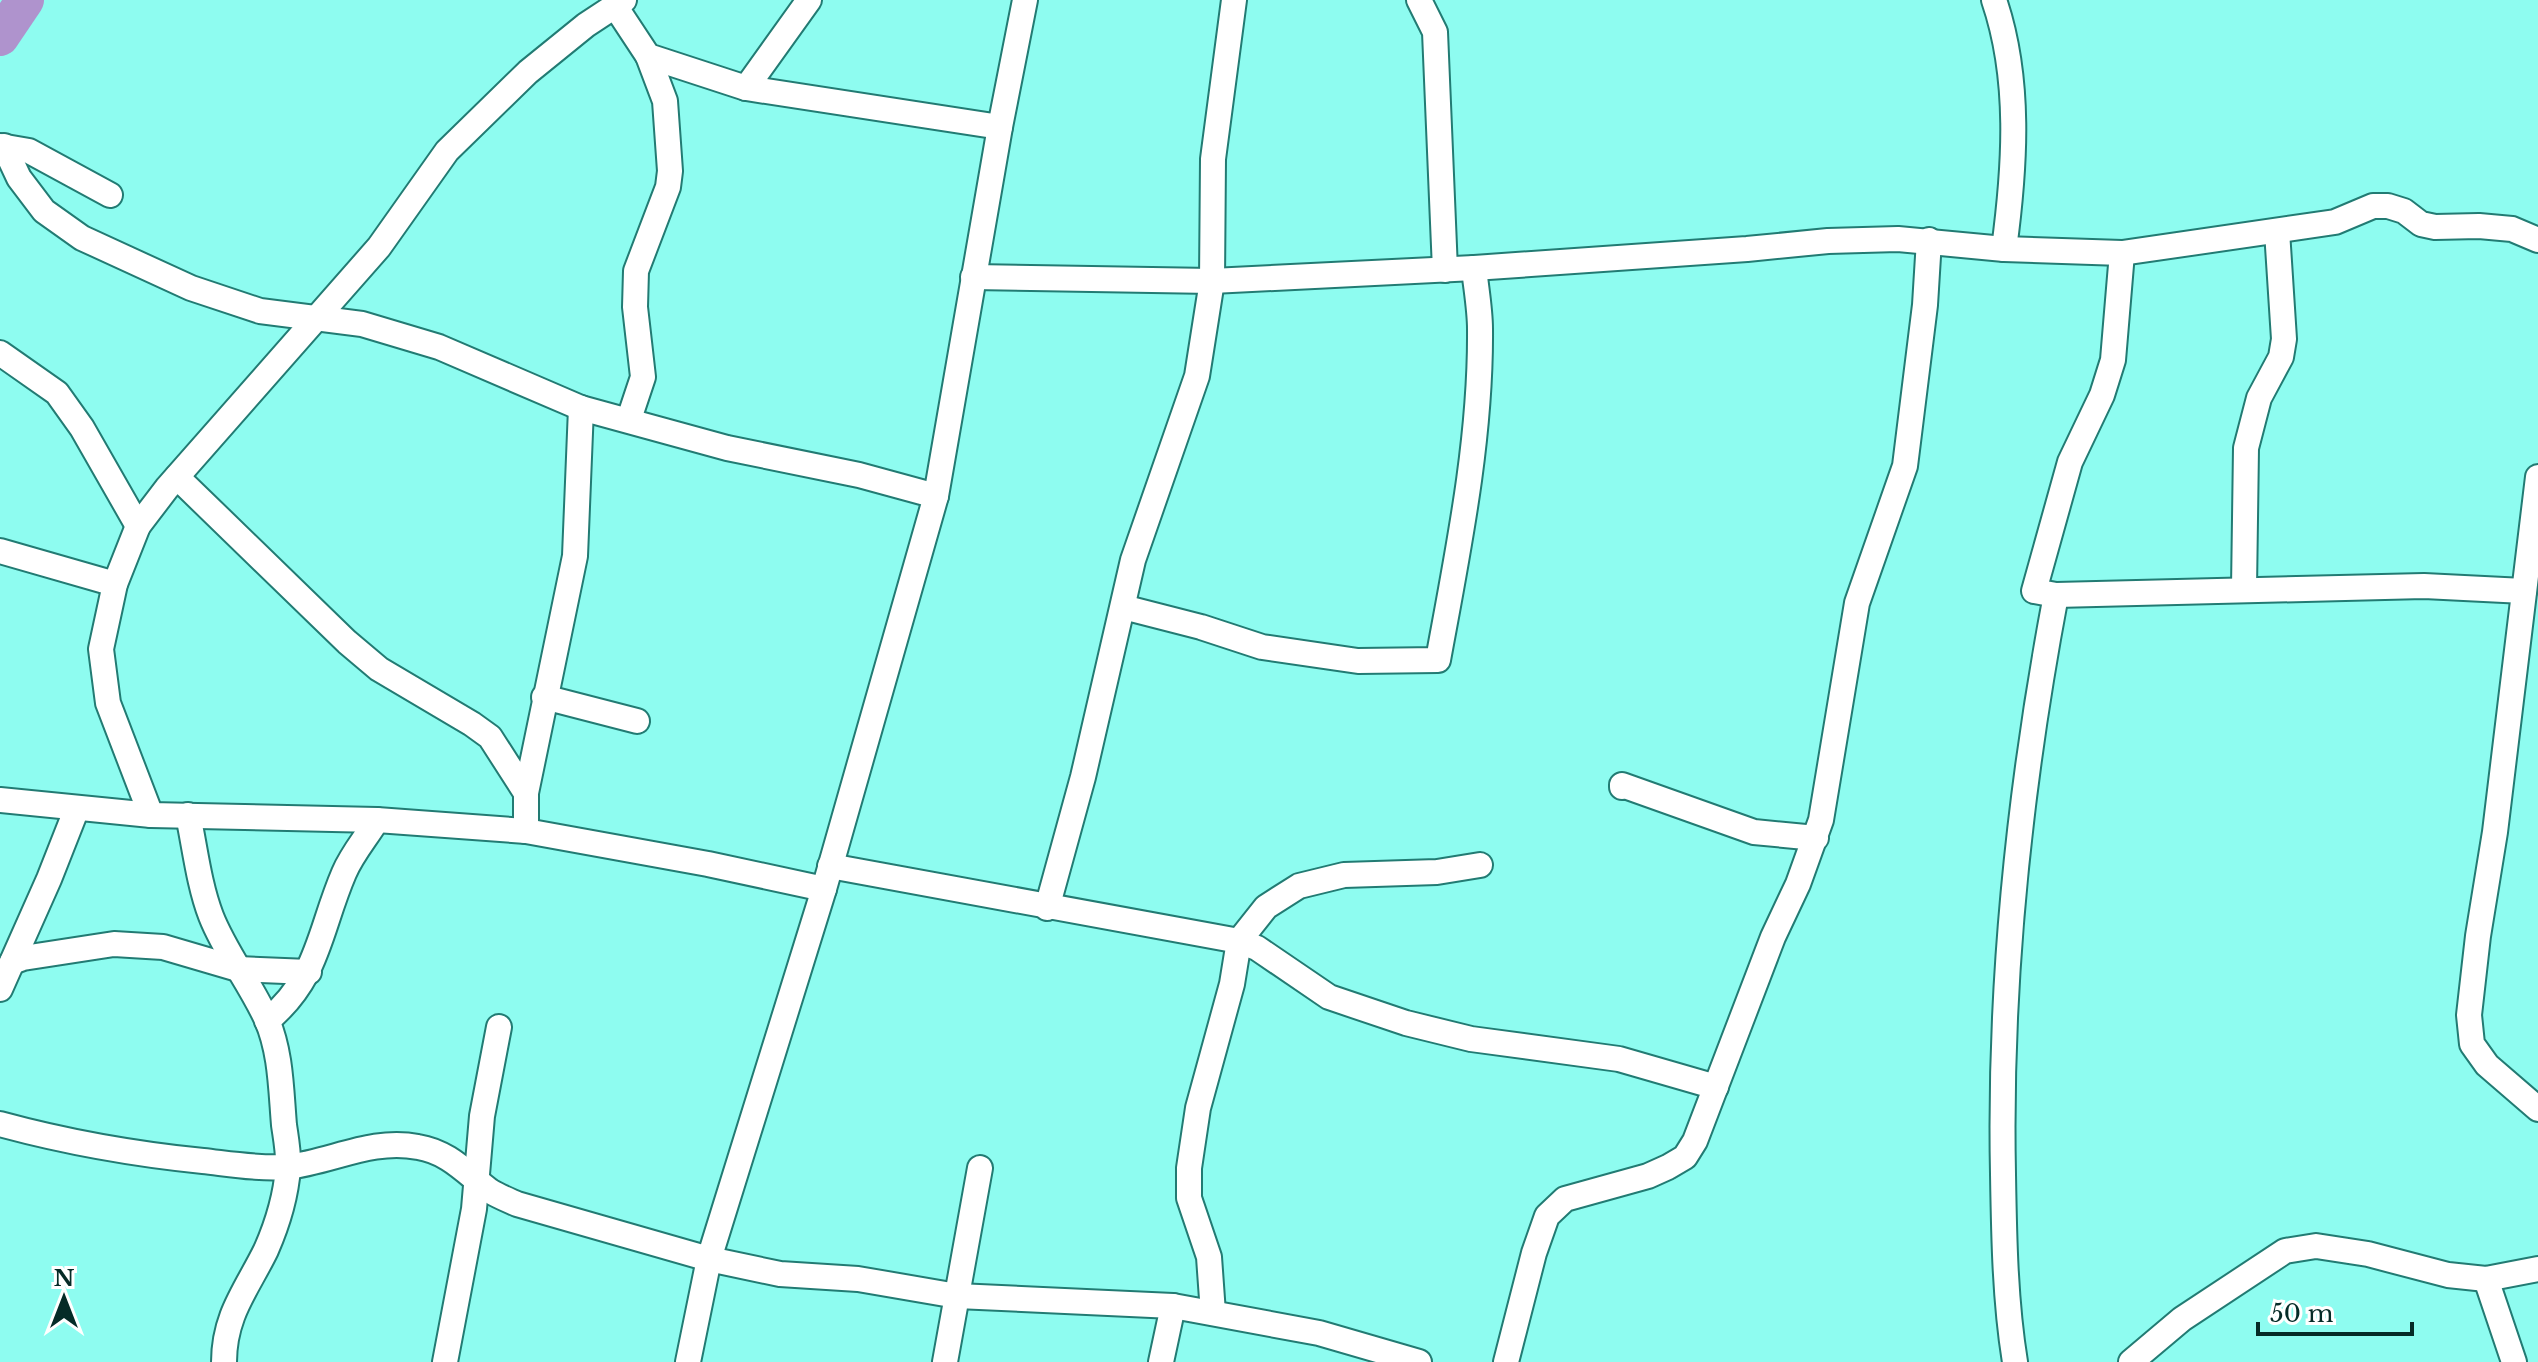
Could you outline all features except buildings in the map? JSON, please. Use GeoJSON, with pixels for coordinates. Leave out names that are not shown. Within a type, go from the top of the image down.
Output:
{"type":"FeatureCollection","features":[{"type":"Feature","properties":{"kind":"street"},"geometry":{"type":"LineString","coordinates":[[746,88],[809,0]]}},
{"type":"Feature","properties":{"kind":"street"},"geometry":{"type":"LineString","coordinates":[[688,1362],[709,1259],[827,877],[936,496],[1025,0]]}},
{"type":"Feature","properties":{"kind":"street"},"geometry":{"type":"LineString","coordinates":[[1047,908],[1083,777],[1133,560],[1197,376],[1212,281],[1213,159],[1234,0]]}},
{"type":"Feature","properties":{"kind":"street"},"geometry":{"type":"LineString","coordinates":[[1419,0],[1435,32],[1445,270]]}},
{"type":"Feature","properties":{"kind":"street"},"geometry":{"type":"LineString","coordinates":[[1994,0],[2005,31],[2010,65],[2013,131],[2013,182],[2004,249]]}},
{"type":"Feature","properties":{"kind":"street"},"geometry":{"type":"LineString","coordinates":[[151,815],[108,703],[101,649],[115,584],[138,526],[313,319],[379,247],[447,151],[480,117],[586,25],[620,3],[648,56],[665,101],[670,171],[668,187],[636,271],[635,307],[643,377],[629,419]]}},
{"type":"Feature","properties":{"kind":"street"},"geometry":{"type":"LineString","coordinates":[[648,56],[746,88],[1000,127]]}},
{"type":"Feature","properties":{"kind":"street"},"geometry":{"type":"LineString","coordinates":[[2,146],[19,178],[44,211],[82,238],[191,288],[260,311],[362,324],[439,347],[581,408],[727,448],[859,475],[936,496]]}},
{"type":"Feature","properties":{"kind":"street"},"geometry":{"type":"LineString","coordinates":[[2,146],[29,151],[110,195]]}},
{"type":"Feature","properties":{"kind":"street"},"geometry":{"type":"LineString","coordinates":[[973,277],[1212,281],[1445,270],[1828,241],[1929,240],[2004,249],[2122,253],[2335,222],[2373,206],[2404,211],[2421,224],[2435,227],[2512,229],[2538,240]]}},
{"type":"Feature","properties":{"kind":"street"},"geometry":{"type":"LineString","coordinates":[[2244,589],[2246,448],[2259,398],[2281,357],[2284,339],[2277,231]]}},
{"type":"Feature","properties":{"kind":"street"},"geometry":{"type":"LineString","coordinates":[[1506,1362],[1534,1253],[1547,1216],[1565,1199],[1648,1176],[1685,1157],[1695,1141],[1773,937],[1816,838],[1857,603],[1905,466],[1925,305],[1929,240]]}},
{"type":"Feature","properties":{"kind":"street"},"geometry":{"type":"LineString","coordinates":[[2122,253],[2113,360],[2102,395],[2070,462],[2034,591],[2056,595],[2424,586],[2524,591]]}},
{"type":"Feature","properties":{"kind":"street"},"geometry":{"type":"LineString","coordinates":[[1123,607],[1262,647],[1358,661],[1438,660],[1461,533],[1477,408],[1480,328],[1474,268]]}},
{"type":"Feature","properties":{"kind":"street"},"geometry":{"type":"LineString","coordinates":[[0,353],[57,393],[82,428],[138,526]]}},
{"type":"Feature","properties":{"kind":"street"},"geometry":{"type":"LineString","coordinates":[[526,831],[526,793],[575,556],[581,408]]}},
{"type":"Feature","properties":{"kind":"street"},"geometry":{"type":"LineString","coordinates":[[177,477],[347,642],[379,669],[490,737],[526,793]]}},
{"type":"Feature","properties":{"kind":"street"},"geometry":{"type":"LineString","coordinates":[[2538,477],[2495,832],[2469,1015],[2472,1044],[2479,1055],[2538,1109]]}},
{"type":"Feature","properties":{"kind":"street"},"geometry":{"type":"LineString","coordinates":[[0,551],[115,584]]}},
{"type":"Feature","properties":{"kind":"street"},"geometry":{"type":"LineString","coordinates":[[2015,1362],[2004,1208],[2002,1106],[2006,1004],[2023,808],[2056,595]]}},
{"type":"Feature","properties":{"kind":"street"},"geometry":{"type":"LineString","coordinates":[[544,697],[637,721]]}},
{"type":"Feature","properties":{"kind":"street"},"geometry":{"type":"LineString","coordinates":[[1622,787],[1754,832],[1816,838]]}},
{"type":"Feature","properties":{"kind":"street"},"geometry":{"type":"LineString","coordinates":[[0,800],[151,815],[377,820],[526,831],[708,864],[827,877],[1047,908],[1239,941],[1257,948],[1329,997],[1406,1023],[1471,1039],[1619,1059],[1716,1087]]}},
{"type":"Feature","properties":{"kind":"street"},"geometry":{"type":"LineString","coordinates":[[0,989],[77,808]]}},
{"type":"Feature","properties":{"kind":"street"},"geometry":{"type":"LineString","coordinates":[[188,815],[210,913],[238,969],[248,982],[276,1047],[289,1167],[279,1214],[265,1250],[233,1311],[224,1347],[224,1362]]}},
{"type":"Feature","properties":{"kind":"street"},"geometry":{"type":"LineString","coordinates":[[267,1021],[296,994],[309,972],[343,873],[377,820]]}},
{"type":"Feature","properties":{"kind":"street"},"geometry":{"type":"LineString","coordinates":[[1213,1313],[1209,1257],[1189,1198],[1189,1168],[1198,1108],[1232,984],[1239,941],[1266,907],[1299,886],[1344,875],[1437,872],[1480,865]]}},
{"type":"Feature","properties":{"kind":"street"},"geometry":{"type":"LineString","coordinates":[[12,962],[114,944],[163,947],[238,969],[309,972]]}},
{"type":"Feature","properties":{"kind":"street"},"geometry":{"type":"LineString","coordinates":[[445,1362],[470,1233],[482,1116],[499,1027]]}},
{"type":"Feature","properties":{"kind":"street"},"geometry":{"type":"LineString","coordinates":[[0,1124],[49,1138],[159,1157],[248,1166],[289,1167],[353,1150],[392,1145],[420,1147],[442,1155],[467,1170],[491,1192],[517,1204],[709,1259],[780,1274],[858,1279],[957,1296],[1173,1306],[1319,1333],[1419,1362]]}},
{"type":"Feature","properties":{"kind":"street"},"geometry":{"type":"LineString","coordinates":[[945,1362],[980,1168]]}},
{"type":"Feature","properties":{"kind":"street"},"geometry":{"type":"LineString","coordinates":[[2131,1362],[2182,1319],[2285,1251],[2316,1246],[2368,1254],[2448,1275],[2486,1279],[2538,1269]]}},
{"type":"Feature","properties":{"kind":"street"},"geometry":{"type":"LineString","coordinates":[[2486,1279],[2514,1362]]}},
{"type":"Feature","properties":{"kind":"street"},"geometry":{"type":"LineString","coordinates":[[1161,1362],[1173,1306]]}},
{"type":"Feature","properties":{"kind":"waterway"},"geometry":{"type":"LineString","coordinates":[[0,37],[25,0]]}}]}
